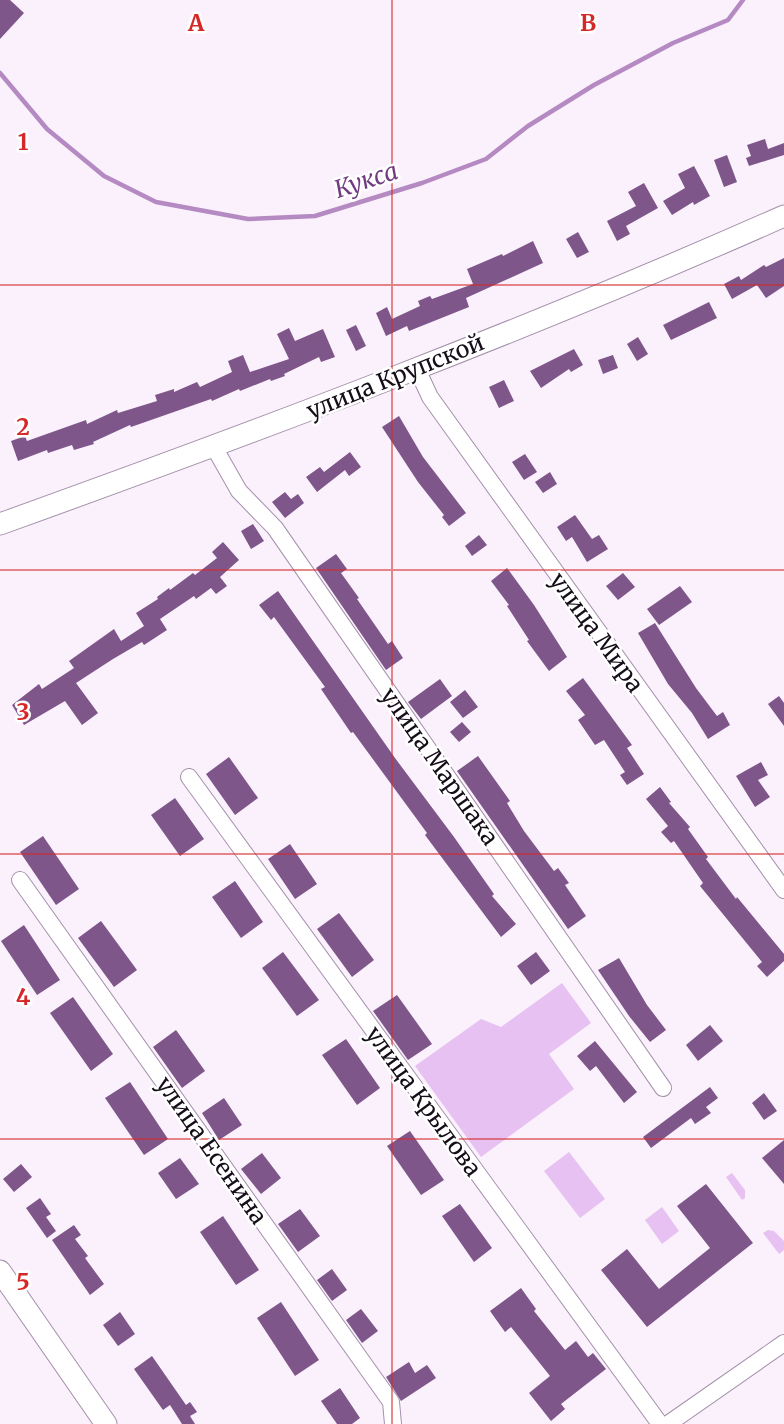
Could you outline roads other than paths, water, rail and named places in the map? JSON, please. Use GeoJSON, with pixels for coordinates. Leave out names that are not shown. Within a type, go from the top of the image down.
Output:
{"type":"FeatureCollection","features":[{"type":"Feature","properties":{"kind":"street","name":"улица Крупской"},"geometry":{"type":"LineString","coordinates":[[0,524],[214,447],[417,369],[784,216]]}},
{"type":"Feature","properties":{"kind":"street","name":"улица Мира"},"geometry":{"type":"LineString","coordinates":[[417,369],[430,397],[784,890]]}},
{"type":"Feature","properties":{"kind":"street","name":"улица Маршака"},"geometry":{"type":"LineString","coordinates":[[214,447],[239,491],[275,528],[663,1088]]}},
{"type":"Feature","properties":{"kind":"street","name":"улица Крылова"},"geometry":{"type":"LineString","coordinates":[[189,777],[660,1424]]}},
{"type":"Feature","properties":{"kind":"street","name":"улица Есенина"},"geometry":{"type":"LineString","coordinates":[[20,880],[391,1402],[393,1424]]}},
{"type":"Feature","properties":{"kind":"street"},"geometry":{"type":"LineString","coordinates":[[0,1271],[106,1424]]}},
{"type":"Feature","properties":{"kind":"street"},"geometry":{"type":"LineString","coordinates":[[668,1424],[784,1343]]}},
{"type":"Feature","properties":{"kind":"waterway","name":"Кукса"},"geometry":{"type":"LineString","coordinates":[[0,73],[47,129],[104,176],[156,202],[248,219],[315,216],[422,183],[486,159],[528,126],[594,85],[673,43],[728,20],[743,0]]}}]}
